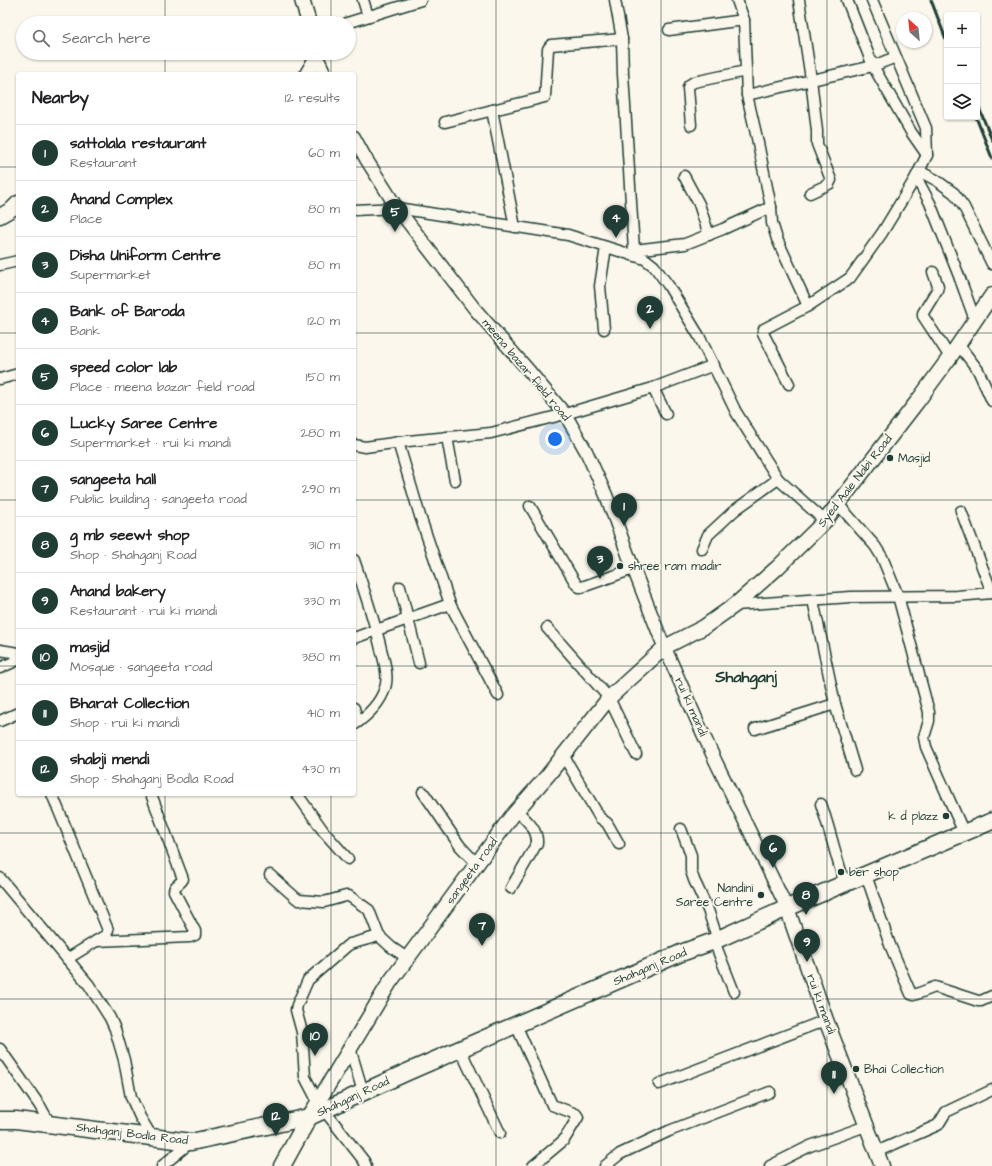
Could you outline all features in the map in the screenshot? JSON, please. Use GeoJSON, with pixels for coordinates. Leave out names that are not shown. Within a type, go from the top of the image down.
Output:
{"type":"FeatureCollection","features":[{"type":"Feature","properties":{"kind":"main road"},"geometry":{"type":"LineString","coordinates":[[302,0],[307,16]]}},
{"type":"Feature","properties":{"kind":"main road"},"geometry":{"type":"LineString","coordinates":[[308,72],[314,60]]}},
{"type":"Feature","properties":{"kind":"main road"},"geometry":{"type":"LineString","coordinates":[[0,216],[16,205]]}},
{"type":"Feature","properties":{"kind":"main road","name":"Syed Aale Nabi Road"},"geometry":{"type":"LineString","coordinates":[[665,647],[704,627],[735,605],[777,568],[825,521],[950,357],[992,296]]}},
{"type":"Feature","properties":{"kind":"main road","name":"sangeeta road"},"geometry":{"type":"LineString","coordinates":[[317,1110],[350,1048],[390,982],[477,864],[517,811],[610,698],[665,647]]}},
{"type":"Feature","properties":{"kind":"main road","name":"Shahganj Road"},"geometry":{"type":"LineString","coordinates":[[317,1110],[363,1092],[681,953],[716,940],[787,908],[992,821]]}},
{"type":"Feature","properties":{"kind":"main road","name":"rui ki mandi"},"geometry":{"type":"LineString","coordinates":[[787,908],[826,1020],[882,1166]]}},
{"type":"Feature","properties":{"kind":"main road"},"geometry":{"type":"LineString","coordinates":[[282,1166],[317,1110]]}},
{"type":"Feature","properties":{"kind":"main road","name":"Shahganj Bodla Road"},"geometry":{"type":"LineString","coordinates":[[0,1120],[16,1120],[191,1142],[317,1110]]}},
{"type":"Feature","properties":{"kind":"street"},"geometry":{"type":"LineString","coordinates":[[363,0],[368,16]]}},
{"type":"Feature","properties":{"kind":"street"},"geometry":{"type":"LineString","coordinates":[[615,0],[622,39],[633,252]]}},
{"type":"Feature","properties":{"kind":"street"},"geometry":{"type":"LineString","coordinates":[[737,0],[744,20],[747,95],[771,207],[772,223],[777,239],[808,306]]}},
{"type":"Feature","properties":{"kind":"street"},"geometry":{"type":"LineString","coordinates":[[799,0],[811,79],[817,144],[831,180],[829,184],[810,193]]}},
{"type":"Feature","properties":{"kind":"street"},"geometry":{"type":"LineString","coordinates":[[847,0],[873,66],[911,132],[927,155]]}},
{"type":"Feature","properties":{"kind":"street"},"geometry":{"type":"LineString","coordinates":[[789,384],[763,333],[764,330],[808,306],[844,283],[853,275],[882,233],[918,174],[927,155],[926,128],[872,0]]}},
{"type":"Feature","properties":{"kind":"street"},"geometry":{"type":"LineString","coordinates":[[356,20],[417,1]]}},
{"type":"Feature","properties":{"kind":"street"},"geometry":{"type":"LineString","coordinates":[[669,30],[744,20]]}},
{"type":"Feature","properties":{"kind":"street"},"geometry":{"type":"LineString","coordinates":[[445,122],[545,97],[548,49],[551,45],[622,39]]}},
{"type":"Feature","properties":{"kind":"street"},"geometry":{"type":"LineString","coordinates":[[747,95],[811,79],[873,66],[896,57]]}},
{"type":"Feature","properties":{"kind":"street"},"geometry":{"type":"LineString","coordinates":[[319,60],[324,72]]}},
{"type":"Feature","properties":{"kind":"street"},"geometry":{"type":"LineString","coordinates":[[691,125],[688,85],[694,82],[746,71]]}},
{"type":"Feature","properties":{"kind":"street"},"geometry":{"type":"LineString","coordinates":[[492,110],[514,227]]}},
{"type":"Feature","properties":{"kind":"street","name":"meena bazar field road"},"geometry":{"type":"LineString","coordinates":[[356,141],[397,208],[474,308],[565,414],[586,451],[606,495],[633,569],[665,647]]}},
{"type":"Feature","properties":{"kind":"street"},"geometry":{"type":"LineString","coordinates":[[918,174],[936,180],[954,193],[964,207],[992,264]]}},
{"type":"Feature","properties":{"kind":"street"},"geometry":{"type":"LineString","coordinates":[[918,174],[975,320]]}},
{"type":"Feature","properties":{"kind":"street"},"geometry":{"type":"LineString","coordinates":[[684,176],[698,204],[709,235]]}},
{"type":"Feature","properties":{"kind":"street"},"geometry":{"type":"LineString","coordinates":[[356,210],[397,208],[568,235],[606,247],[633,252],[685,244],[709,235],[771,207]]}},
{"type":"Feature","properties":{"kind":"street"},"geometry":{"type":"LineString","coordinates":[[604,329],[600,286],[606,247]]}},
{"type":"Feature","properties":{"kind":"street"},"geometry":{"type":"LineString","coordinates":[[633,252],[654,266],[668,285],[699,336],[736,412],[778,479],[825,521]]}},
{"type":"Feature","properties":{"kind":"street"},"geometry":{"type":"LineString","coordinates":[[0,265],[16,261]]}},
{"type":"Feature","properties":{"kind":"street"},"geometry":{"type":"LineString","coordinates":[[933,272],[938,286],[923,313],[923,316],[950,357]]}},
{"type":"Feature","properties":{"kind":"street"},"geometry":{"type":"LineString","coordinates":[[958,344],[978,370],[992,401]]}},
{"type":"Feature","properties":{"kind":"street"},"geometry":{"type":"LineString","coordinates":[[356,451],[365,447],[398,442],[491,434],[653,388],[714,365]]}},
{"type":"Feature","properties":{"kind":"street"},"geometry":{"type":"LineString","coordinates":[[0,379],[16,375]]}},
{"type":"Feature","properties":{"kind":"street"},"geometry":{"type":"LineString","coordinates":[[653,388],[666,414]]}},
{"type":"Feature","properties":{"kind":"street"},"geometry":{"type":"LineString","coordinates":[[447,437],[455,481]]}},
{"type":"Feature","properties":{"kind":"street"},"geometry":{"type":"LineString","coordinates":[[398,442],[420,516],[450,604],[498,695]]}},
{"type":"Feature","properties":{"kind":"street"},"geometry":{"type":"LineString","coordinates":[[356,445],[365,447]]}},
{"type":"Feature","properties":{"kind":"street"},"geometry":{"type":"LineString","coordinates":[[702,549],[708,535],[735,510],[778,479]]}},
{"type":"Feature","properties":{"kind":"street"},"geometry":{"type":"LineString","coordinates":[[838,504],[875,546],[882,557],[898,596],[929,712],[929,721],[924,737],[926,747],[964,833]]}},
{"type":"Feature","properties":{"kind":"street"},"geometry":{"type":"LineString","coordinates":[[530,506],[579,587],[633,569]]}},
{"type":"Feature","properties":{"kind":"street"},"geometry":{"type":"LineString","coordinates":[[735,605],[851,597],[957,596],[992,593],[961,511]]}},
{"type":"Feature","properties":{"kind":"street"},"geometry":{"type":"LineString","coordinates":[[356,566],[377,631],[385,665],[386,686],[375,708],[356,724]]}},
{"type":"Feature","properties":{"kind":"street"},"geometry":{"type":"LineString","coordinates":[[400,587],[419,664]]}},
{"type":"Feature","properties":{"kind":"street"},"geometry":{"type":"LineString","coordinates":[[813,600],[835,704],[855,770]]}},
{"type":"Feature","properties":{"kind":"street"},"geometry":{"type":"LineString","coordinates":[[356,637],[450,604]]}},
{"type":"Feature","properties":{"kind":"street"},"geometry":{"type":"LineString","coordinates":[[547,628],[610,698],[636,754]]}},
{"type":"Feature","properties":{"kind":"street","name":"rui ki mandi"},"geometry":{"type":"LineString","coordinates":[[665,647],[714,758],[787,908]]}},
{"type":"Feature","properties":{"kind":"street"},"geometry":{"type":"LineString","coordinates":[[0,650],[16,653]]}},
{"type":"Feature","properties":{"kind":"street"},"geometry":{"type":"LineString","coordinates":[[0,668],[16,661]]}},
{"type":"Feature","properties":{"kind":"street"},"geometry":{"type":"LineString","coordinates":[[755,729],[835,704]]}},
{"type":"Feature","properties":{"kind":"street"},"geometry":{"type":"LineString","coordinates":[[0,721],[16,716]]}},
{"type":"Feature","properties":{"kind":"street"},"geometry":{"type":"LineString","coordinates":[[563,755],[600,818],[608,823],[619,844]]}},
{"type":"Feature","properties":{"kind":"street"},"geometry":{"type":"LineString","coordinates":[[423,792],[460,846],[477,864]]}},
{"type":"Feature","properties":{"kind":"street"},"geometry":{"type":"LineString","coordinates":[[53,796],[108,930],[108,934],[67,959]]}},
{"type":"Feature","properties":{"kind":"street"},"geometry":{"type":"LineString","coordinates":[[96,941],[190,937],[195,933],[174,891],[175,887],[183,879],[152,796]]}},
{"type":"Feature","properties":{"kind":"street"},"geometry":{"type":"LineString","coordinates":[[298,796],[324,832],[348,859]]}},
{"type":"Feature","properties":{"kind":"street"},"geometry":{"type":"LineString","coordinates":[[821,804],[832,834],[836,855],[845,884]]}},
{"type":"Feature","properties":{"kind":"street"},"geometry":{"type":"LineString","coordinates":[[511,888],[537,843],[536,832],[517,811]]}},
{"type":"Feature","properties":{"kind":"street"},"geometry":{"type":"LineString","coordinates":[[681,830],[691,855],[691,871],[708,910],[716,940],[734,992]]}},
{"type":"Feature","properties":{"kind":"street"},"geometry":{"type":"LineString","coordinates":[[270,875],[298,900],[324,902],[348,896],[369,910],[379,936],[391,947],[407,958]]}},
{"type":"Feature","properties":{"kind":"street"},"geometry":{"type":"LineString","coordinates":[[866,875],[890,945],[911,994],[914,995],[935,987],[978,1001],[992,996]]}},
{"type":"Feature","properties":{"kind":"street"},"geometry":{"type":"LineString","coordinates":[[0,878],[89,985],[110,1018],[115,1029],[124,1060],[131,1097],[140,1117],[152,1137]]}},
{"type":"Feature","properties":{"kind":"street"},"geometry":{"type":"LineString","coordinates":[[366,1166],[364,1161],[317,1110],[305,1078],[302,1032],[296,1010],[308,980],[350,944],[379,936]]}},
{"type":"Feature","properties":{"kind":"street"},"geometry":{"type":"LineString","coordinates":[[659,1084],[826,1020]]}},
{"type":"Feature","properties":{"kind":"street"},"geometry":{"type":"LineString","coordinates":[[516,1025],[552,1105],[576,1114],[578,1117],[564,1140],[533,1166]]}},
{"type":"Feature","properties":{"kind":"street"},"geometry":{"type":"LineString","coordinates":[[350,1048],[363,1092]]}},
{"type":"Feature","properties":{"kind":"street"},"geometry":{"type":"LineString","coordinates":[[0,1049],[40,1106],[50,1124]]}},
{"type":"Feature","properties":{"kind":"street"},"geometry":{"type":"LineString","coordinates":[[460,1049],[500,1133]]}},
{"type":"Feature","properties":{"kind":"street"},"geometry":{"type":"LineString","coordinates":[[876,1152],[938,1125],[946,1112],[992,1090]]}},
{"type":"Feature","properties":{"kind":"street"},"geometry":{"type":"LineString","coordinates":[[605,1166],[620,1154],[669,1131],[770,1092]]}},
{"type":"Feature","properties":{"kind":"street"},"geometry":{"type":"LineString","coordinates":[[770,1166],[810,1146],[866,1126]]}},
{"type":"Feature","properties":{"kind":"street"},"geometry":{"type":"LineString","coordinates":[[162,1166],[191,1142]]}},
{"type":"Feature","properties":{"kind":"railway"},"geometry":{"type":"LineString","coordinates":[[931,0],[944,34]]}},
{"type":"Feature","properties":{"kind":"railway"},"geometry":{"type":"LineString","coordinates":[[980,110],[992,140]]}},
{"type":"Feature","properties":{"kind":"railway"},"geometry":{"type":"LineString","coordinates":[[977,120],[992,158]]}},
{"type":"Feature","properties":{"kind":"place","name":"speed color lab"},"geometry":{"type":"Point","coordinates":[395,232]}},
{"type":"Feature","properties":{"kind":"place","name":"Bank of Baroda"},"geometry":{"type":"Point","coordinates":[616,238]}},
{"type":"Feature","properties":{"kind":"place","name":"Anand Complex"},"geometry":{"type":"Point","coordinates":[650,329]}},
{"type":"Feature","properties":{"kind":"place","name":"Masjid"},"geometry":{"type":"Point","coordinates":[890,458]}},
{"type":"Feature","properties":{"kind":"place","name":"sattolala restaurant"},"geometry":{"type":"Point","coordinates":[624,526]}},
{"type":"Feature","properties":{"kind":"place","name":"shree ram madir"},"geometry":{"type":"Point","coordinates":[620,566]}},
{"type":"Feature","properties":{"kind":"place","name":"Disha Uniform Centre"},"geometry":{"type":"Point","coordinates":[600,579]}},
{"type":"Feature","properties":{"kind":"place","name":"k d plazz"},"geometry":{"type":"Point","coordinates":[946,816]}},
{"type":"Feature","properties":{"kind":"place","name":"Lucky Saree Centre"},"geometry":{"type":"Point","coordinates":[773,868]}},
{"type":"Feature","properties":{"kind":"place","name":"ber shop"},"geometry":{"type":"Point","coordinates":[841,872]}},
{"type":"Feature","properties":{"kind":"place","name":"Nandini Saree Centre"},"geometry":{"type":"Point","coordinates":[761,895]}},
{"type":"Feature","properties":{"kind":"place","name":"g mb seewt shop"},"geometry":{"type":"Point","coordinates":[806,915]}},
{"type":"Feature","properties":{"kind":"place","name":"sangeeta hall"},"geometry":{"type":"Point","coordinates":[482,946]}},
{"type":"Feature","properties":{"kind":"place","name":"Anand bakery"},"geometry":{"type":"Point","coordinates":[807,962]}},
{"type":"Feature","properties":{"kind":"place","name":"masjid"},"geometry":{"type":"Point","coordinates":[315,1056]}},
{"type":"Feature","properties":{"kind":"place","name":"Bhai Collection"},"geometry":{"type":"Point","coordinates":[856,1069]}},
{"type":"Feature","properties":{"kind":"place","name":"Bharat Collection"},"geometry":{"type":"Point","coordinates":[834,1094]}},
{"type":"Feature","properties":{"kind":"place","name":"shabji mendi"},"geometry":{"type":"Point","coordinates":[276,1136]}},
{"type":"Feature","properties":{"kind":"district","name":"Shahganj"},"geometry":{"type":"Point","coordinates":[746,677]}}]}
